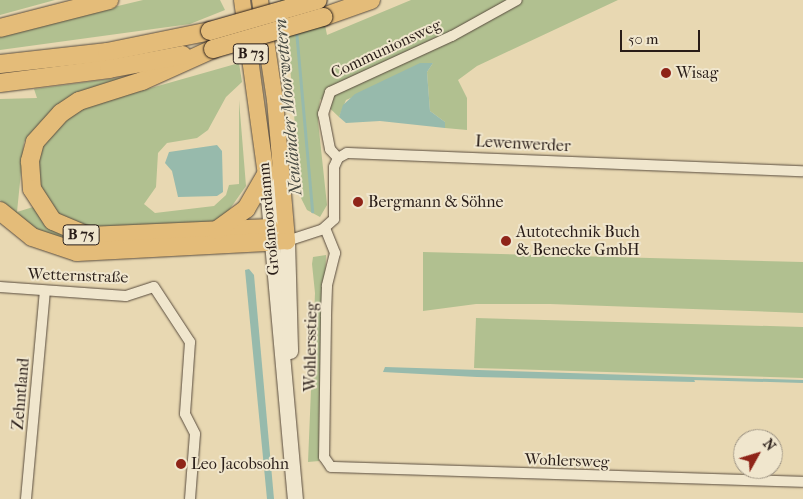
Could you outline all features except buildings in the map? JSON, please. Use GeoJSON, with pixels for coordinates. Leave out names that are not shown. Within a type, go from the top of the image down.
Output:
{"type":"FeatureCollection","features":[{"type":"Feature","properties":{"kind":"highway"},"geometry":{"type":"LineString","coordinates":[[0,28],[109,0]]}},
{"type":"Feature","properties":{"kind":"highway"},"geometry":{"type":"LineString","coordinates":[[0,64],[108,52],[210,31],[318,0]]}},
{"type":"Feature","properties":{"kind":"highway","name":"B 75"},"geometry":{"type":"LineString","coordinates":[[0,83],[110,69],[213,49],[324,17],[371,0]]}},
{"type":"Feature","properties":{"kind":"highway","name":"B 75"},"geometry":{"type":"LineString","coordinates":[[213,49],[142,81],[70,106],[40,134],[30,170],[40,206],[54,220],[78,234],[126,237],[217,230],[279,235]]}},
{"type":"Feature","properties":{"kind":"highway"},"geometry":{"type":"LineString","coordinates":[[217,230],[246,209],[266,175]]}},
{"type":"Feature","properties":{"kind":"highway","name":"B 75"},"geometry":{"type":"LineString","coordinates":[[0,211],[40,241],[77,252],[279,235]]}},
{"type":"Feature","properties":{"kind":"main road","name":"Großmoordamm"},"geometry":{"type":"LineString","coordinates":[[242,0],[266,175],[279,235]]}},
{"type":"Feature","properties":{"kind":"main road","name":"Großmoordamm"},"geometry":{"type":"LineString","coordinates":[[260,0],[275,100],[279,235],[295,499]]}},
{"type":"Feature","properties":{"kind":"street","name":"Communionsweg"},"geometry":{"type":"LineString","coordinates":[[338,158],[330,149],[323,114],[330,92],[452,36],[517,0]]}},
{"type":"Feature","properties":{"kind":"street","name":"Lewenwerder"},"geometry":{"type":"LineString","coordinates":[[338,158],[358,153],[803,171]]}},
{"type":"Feature","properties":{"kind":"street"},"geometry":{"type":"LineString","coordinates":[[279,235],[306,233],[325,228],[335,214],[333,174],[338,158]]}},
{"type":"Feature","properties":{"kind":"street","name":"Wohlersstieg"},"geometry":{"type":"LineString","coordinates":[[325,228],[335,253],[327,286],[326,326],[324,457],[331,467]]}},
{"type":"Feature","properties":{"kind":"street","name":"Wetternstraße"},"geometry":{"type":"LineString","coordinates":[[0,288],[126,296],[154,286],[190,342],[185,414],[195,434],[190,499]]}},
{"type":"Feature","properties":{"kind":"street","name":"Zehntland"},"geometry":{"type":"LineString","coordinates":[[26,499],[45,291]]}},
{"type":"Feature","properties":{"kind":"street","name":"Wohlersweg"},"geometry":{"type":"LineString","coordinates":[[331,467],[803,482]]}},
{"type":"Feature","properties":{"kind":"green space"},"geometry":{"type":"Polygon","coordinates":[[[0,0],[55,0],[0,15],[0,0]]]}},
{"type":"Feature","properties":{"kind":"green space"},"geometry":{"type":"Polygon","coordinates":[[[143,0],[220,0],[225,10],[190,24],[0,50],[0,34],[143,0]]]}},
{"type":"Feature","properties":{"kind":"green space"},"geometry":{"type":"Polygon","coordinates":[[[280,0],[320,0],[327,35],[411,0],[618,0],[477,66],[458,80],[467,98],[467,130],[445,128],[445,122],[430,111],[427,72],[433,63],[346,100],[339,117],[320,99],[318,121],[327,205],[320,217],[307,210],[301,198],[289,54],[280,0]]]}},
{"type":"Feature","properties":{"kind":"green space"},"geometry":{"type":"Polygon","coordinates":[[[239,63],[242,82],[226,97],[208,130],[197,138],[167,143],[158,153],[156,187],[144,204],[155,213],[214,206],[226,195],[229,185],[239,184],[239,100],[246,186],[220,223],[101,232],[60,218],[42,196],[36,172],[42,146],[67,116],[91,105],[239,63]]]}},
{"type":"Feature","properties":{"kind":"green space"},"geometry":{"type":"Polygon","coordinates":[[[125,77],[128,80],[54,108],[24,142],[17,212],[33,207],[44,224],[73,239],[73,244],[23,223],[0,200],[0,99],[37,98],[34,89],[125,77]]]}},
{"type":"Feature","properties":{"kind":"green space"},"geometry":{"type":"Polygon","coordinates":[[[423,252],[803,262],[803,313],[550,304],[476,304],[423,311],[423,252]]]}},
{"type":"Feature","properties":{"kind":"green space"},"geometry":{"type":"Polygon","coordinates":[[[326,255],[319,461],[308,462],[315,293],[312,264],[313,257],[326,255]]]}},
{"type":"Feature","properties":{"kind":"green space"},"geometry":{"type":"Polygon","coordinates":[[[476,318],[803,327],[803,378],[474,368],[476,318]]]}},
{"type":"Feature","properties":{"kind":"shaded area"},"geometry":{"type":"Polygon","coordinates":[[[420,63],[433,63],[427,72],[430,111],[445,122],[445,128],[380,121],[346,123],[339,117],[343,105],[355,94],[420,63]]]}},
{"type":"Feature","properties":{"kind":"shaded area"},"geometry":{"type":"Polygon","coordinates":[[[217,145],[222,151],[223,192],[217,196],[178,197],[172,171],[165,163],[169,152],[217,145]]]}},
{"type":"Feature","properties":{"kind":"shaded area"},"geometry":{"type":"Polygon","coordinates":[[[249,269],[254,275],[274,499],[267,499],[245,270],[249,269]]]}},
{"type":"Feature","properties":{"kind":"shaded area"},"geometry":{"type":"Polygon","coordinates":[[[385,367],[693,377],[695,382],[477,377],[383,372],[385,367]]]}},
{"type":"Feature","properties":{"kind":"waterway","name":"Neuländer Moorwettern"},"geometry":{"type":"LineString","coordinates":[[296,30],[312,211]]}},
{"type":"Feature","properties":{"kind":"waterway"},"geometry":{"type":"LineString","coordinates":[[691,378],[803,381]]}},
{"type":"Feature","properties":{"kind":"place","name":"Wisag"},"geometry":{"type":"Point","coordinates":[666,73]}},
{"type":"Feature","properties":{"kind":"place","name":"Bergmann & Söhne"},"geometry":{"type":"Point","coordinates":[358,202]}},
{"type":"Feature","properties":{"kind":"place","name":"Autotechnik Buch & Benecke GmbH"},"geometry":{"type":"Point","coordinates":[506,241]}},
{"type":"Feature","properties":{"kind":"place","name":"Leo Jacobsohn"},"geometry":{"type":"Point","coordinates":[181,464]}}]}
